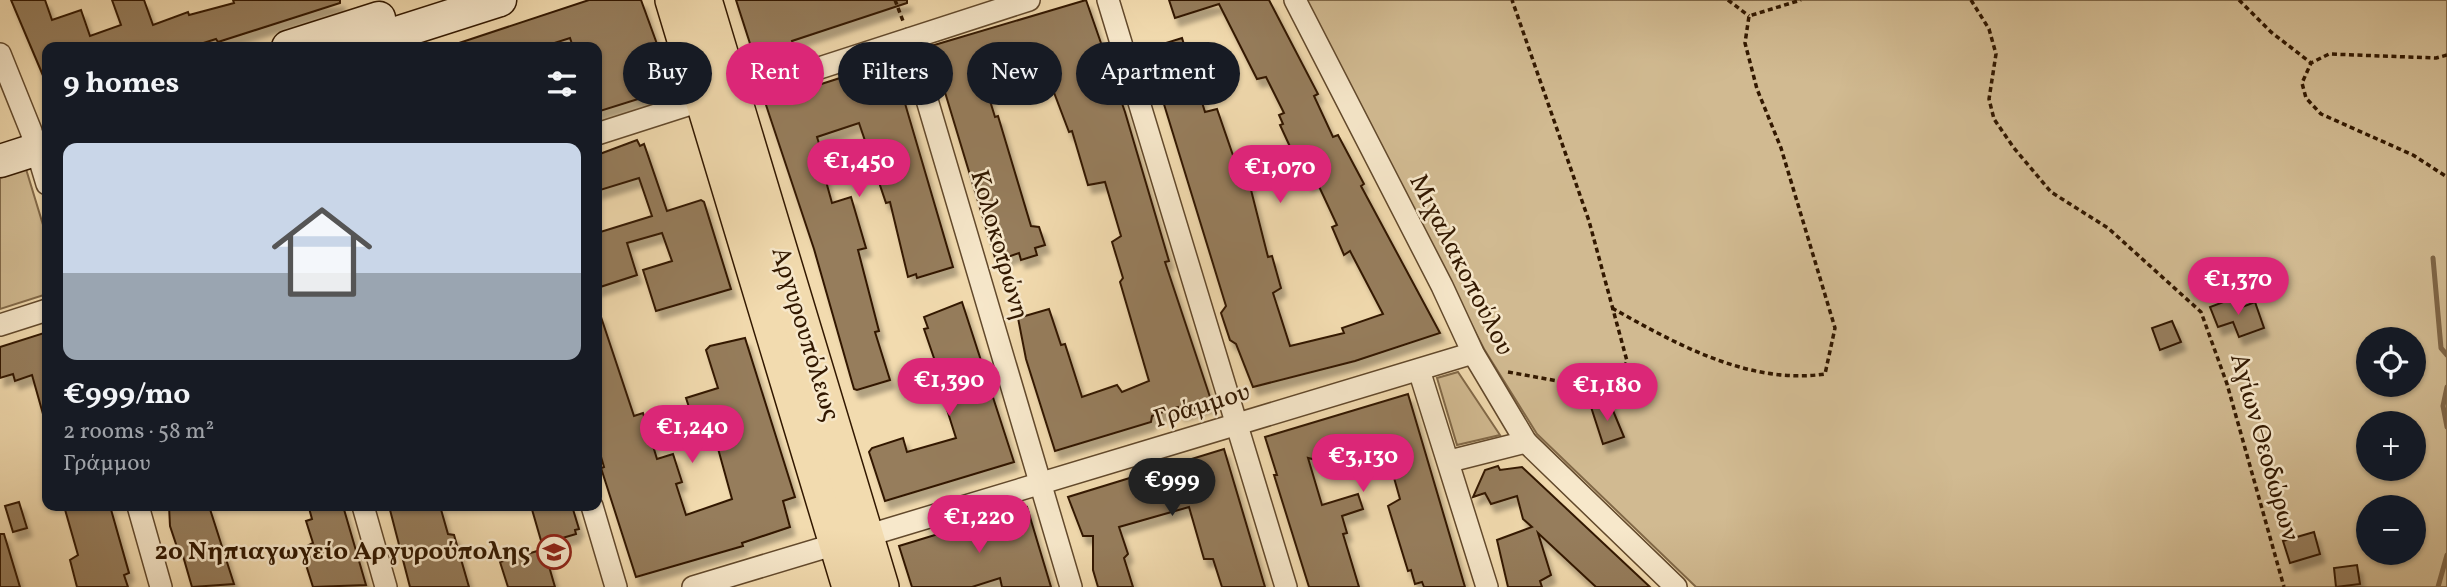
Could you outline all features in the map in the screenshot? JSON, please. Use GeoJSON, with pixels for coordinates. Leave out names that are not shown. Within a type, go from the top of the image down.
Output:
{"type":"FeatureCollection","features":[{"type":"Feature","properties":{"kind":"main road"},"geometry":{"type":"LineString","coordinates":[[304,42],[434,0]]}},
{"type":"Feature","properties":{"kind":"main road"},"geometry":{"type":"LineString","coordinates":[[369,42],[500,0]]}},
{"type":"Feature","properties":{"kind":"main road","name":"Αργυρουπόλεως"},"geometry":{"type":"LineString","coordinates":[[673,0],[718,98],[851,540],[881,587]]}},
{"type":"Feature","properties":{"kind":"main road","name":"Αργυρουπόλεως"},"geometry":{"type":"LineString","coordinates":[[704,0],[718,98]]}},
{"type":"Feature","properties":{"kind":"main road"},"geometry":{"type":"LineString","coordinates":[[0,141],[41,138]]}},
{"type":"Feature","properties":{"kind":"main road"},"geometry":{"type":"LineString","coordinates":[[0,161],[41,138]]}},
{"type":"Feature","properties":{"kind":"main road","name":"Αργυρουπόλεως"},"geometry":{"type":"LineString","coordinates":[[849,587],[851,540]]}},
{"type":"Feature","properties":{"kind":"street"},"geometry":{"type":"LineString","coordinates":[[602,133],[1029,0]]}},
{"type":"Feature","properties":{"kind":"street"},"geometry":{"type":"LineString","coordinates":[[1108,0],[1286,587]]}},
{"type":"Feature","properties":{"kind":"street","name":"Μιχαλακοπούλου"},"geometry":{"type":"LineString","coordinates":[[1295,0],[1442,286],[1473,353],[1526,442],[1676,587]]}},
{"type":"Feature","properties":{"kind":"street","name":"Κολοκοτρώνη"},"geometry":{"type":"LineString","coordinates":[[909,39],[1071,587]]}},
{"type":"Feature","properties":{"kind":"street"},"geometry":{"type":"LineString","coordinates":[[0,54],[41,138]]}},
{"type":"Feature","properties":{"kind":"street"},"geometry":{"type":"LineString","coordinates":[[0,325],[42,312]]}},
{"type":"Feature","properties":{"kind":"street","name":"Γράμμου"},"geometry":{"type":"LineString","coordinates":[[693,587],[1473,353]]}},
{"type":"Feature","properties":{"kind":"street"},"geometry":{"type":"LineString","coordinates":[[1419,370],[1488,587]]}},
{"type":"Feature","properties":{"kind":"street"},"geometry":{"type":"LineString","coordinates":[[1450,461],[1526,442]]}},
{"type":"Feature","properties":{"kind":"street"},"geometry":{"type":"LineString","coordinates":[[139,511],[161,587]]}},
{"type":"Feature","properties":{"kind":"street"},"geometry":{"type":"LineString","coordinates":[[364,511],[386,587]]}},
{"type":"Feature","properties":{"kind":"street"},"geometry":{"type":"LineString","coordinates":[[593,511],[616,587]]}},
{"type":"Feature","properties":{"kind":"path"},"geometry":{"type":"LineString","coordinates":[[1486,377],[1508,372],[1558,381],[1624,368],[1627,360],[1621,330],[1612,308],[1589,221],[1513,0]]}},
{"type":"Feature","properties":{"kind":"path"},"geometry":{"type":"LineString","coordinates":[[1728,0],[1749,16]]}},
{"type":"Feature","properties":{"kind":"path"},"geometry":{"type":"LineString","coordinates":[[1749,16],[1801,0]]}},
{"type":"Feature","properties":{"kind":"path","name":"Αγίων Θεοδώρων"},"geometry":{"type":"LineString","coordinates":[[1971,0],[1989,29],[1996,54],[1989,99],[2014,148],[2051,192],[2108,228],[2201,312],[2227,384],[2284,587]]}},
{"type":"Feature","properties":{"kind":"path"},"geometry":{"type":"LineString","coordinates":[[2239,0],[2272,32],[2311,63]]}},
{"type":"Feature","properties":{"kind":"path"},"geometry":{"type":"LineString","coordinates":[[1612,308],[1679,344],[1743,369],[1802,377],[1825,374],[1835,328],[1781,148],[1757,89],[1745,43],[1749,16]]}},
{"type":"Feature","properties":{"kind":"path"},"geometry":{"type":"LineString","coordinates":[[2447,55],[2436,58],[2329,54],[2311,63],[2302,83],[2306,98],[2321,114],[2413,155],[2447,177]]}},
{"type":"Feature","properties":{"kind":"shaded area"},"geometry":{"type":"Polygon","coordinates":[[[1305,0],[2447,0],[2447,587],[1696,587],[1537,434],[1484,349],[1305,0]]]}},
{"type":"Feature","properties":{"kind":"shaded area"},"geometry":{"type":"Polygon","coordinates":[[[26,169],[42,222],[42,296],[0,309],[0,178],[26,169]]]}},
{"type":"Feature","properties":{"kind":"shaded area"},"geometry":{"type":"Polygon","coordinates":[[[1458,372],[1500,435],[1457,445],[1437,378],[1458,372]]]}},
{"type":"Feature","properties":{"kind":"building"},"geometry":{"type":"Polygon","coordinates":[[[11,0],[45,0],[52,20],[81,10],[90,36],[121,25],[112,0],[144,0],[153,25],[188,12],[189,15],[234,3],[233,0],[340,0],[340,3],[218,42],[216,39],[207,42],[42,42],[42,73],[11,0]]]}},
{"type":"Feature","properties":{"kind":"building"},"geometry":{"type":"Polygon","coordinates":[[[589,0],[641,0],[656,42],[623,42],[623,104],[602,110],[602,42],[571,42],[570,38],[558,42],[462,42],[589,0]]]}},
{"type":"Feature","properties":{"kind":"building"},"geometry":{"type":"Polygon","coordinates":[[[736,0],[907,0],[907,3],[792,42],[750,42],[736,0]]]}},
{"type":"Feature","properties":{"kind":"building"},"geometry":{"type":"Polygon","coordinates":[[[1086,0],[1101,42],[1076,42],[1076,105],[1123,105],[1169,261],[1165,262],[1212,403],[1180,413],[1178,407],[1152,416],[1151,422],[1055,451],[1026,359],[1018,318],[1049,309],[1061,345],[1065,344],[1082,397],[1117,385],[1122,392],[1149,381],[1120,282],[1123,278],[1112,242],[1121,236],[1105,182],[1088,185],[1072,131],[1069,132],[1059,105],[1062,105],[1062,42],[967,42],[967,105],[991,105],[995,117],[998,116],[1031,226],[1039,227],[1045,245],[1035,248],[1037,255],[1021,260],[1019,253],[996,261],[949,105],[953,105],[953,42],[944,42],[1086,0]]]}},
{"type":"Feature","properties":{"kind":"building"},"geometry":{"type":"Polygon","coordinates":[[[1169,0],[1269,0],[1318,94],[1314,96],[1333,137],[1338,135],[1364,184],[1361,186],[1440,333],[1355,361],[1253,387],[1236,344],[1230,340],[1221,313],[1226,306],[1164,105],[1203,105],[1205,112],[1217,109],[1236,164],[1264,156],[1273,170],[1249,182],[1268,257],[1272,256],[1281,288],[1273,293],[1290,346],[1344,333],[1342,328],[1383,314],[1350,251],[1344,255],[1332,227],[1337,225],[1316,180],[1308,183],[1298,164],[1280,125],[1283,124],[1279,115],[1284,113],[1266,77],[1257,79],[1219,4],[1175,18],[1169,0]]]}},
{"type":"Feature","properties":{"kind":"building"},"geometry":{"type":"Polygon","coordinates":[[[838,79],[838,105],[905,105],[953,267],[917,278],[916,274],[908,277],[890,202],[886,203],[859,123],[817,137],[828,173],[824,174],[832,203],[851,197],[866,248],[858,250],[879,331],[875,332],[890,380],[857,390],[854,389],[814,249],[766,105],[824,105],[824,83],[838,79]]]}},
{"type":"Feature","properties":{"kind":"building"},"geometry":{"type":"Polygon","coordinates":[[[637,140],[640,146],[644,144],[667,211],[701,200],[704,202],[731,289],[656,311],[643,270],[672,261],[662,233],[627,243],[637,275],[602,286],[602,231],[652,216],[639,178],[602,189],[602,153],[637,140]]]}},
{"type":"Feature","properties":{"kind":"building"},"geometry":{"type":"Polygon","coordinates":[[[2234,298],[2237,309],[2255,302],[2264,328],[2239,337],[2233,322],[2218,327],[2210,307],[2234,298]]]}},
{"type":"Feature","properties":{"kind":"building"},"geometry":{"type":"Polygon","coordinates":[[[962,302],[1014,462],[885,501],[869,452],[872,448],[903,438],[907,452],[956,438],[943,397],[947,396],[924,329],[928,328],[924,317],[962,302]]]}},
{"type":"Feature","properties":{"kind":"building"},"geometry":{"type":"Polygon","coordinates":[[[602,320],[634,416],[643,413],[657,459],[673,454],[682,482],[676,484],[686,515],[732,499],[714,434],[702,438],[698,435],[686,398],[718,388],[706,350],[710,346],[745,338],[795,497],[783,501],[790,527],[742,543],[743,546],[636,577],[602,471],[602,320]]]}},
{"type":"Feature","properties":{"kind":"building"},"geometry":{"type":"Polygon","coordinates":[[[2172,321],[2181,342],[2160,350],[2152,328],[2172,321]]]}},
{"type":"Feature","properties":{"kind":"building"},"geometry":{"type":"Polygon","coordinates":[[[42,334],[42,410],[32,375],[15,381],[13,374],[0,378],[0,347],[42,334]]]}},
{"type":"Feature","properties":{"kind":"building"},"geometry":{"type":"Polygon","coordinates":[[[1408,394],[1465,587],[1424,587],[1422,582],[1415,584],[1411,570],[1408,571],[1388,506],[1400,499],[1385,446],[1346,458],[1349,468],[1308,458],[1322,505],[1358,494],[1363,509],[1342,516],[1347,533],[1343,534],[1359,587],[1309,587],[1265,437],[1408,394]]]}},
{"type":"Feature","properties":{"kind":"building"},"geometry":{"type":"Polygon","coordinates":[[[1609,401],[1624,437],[1603,444],[1591,407],[1609,401]]]}},
{"type":"Feature","properties":{"kind":"building"},"geometry":{"type":"Polygon","coordinates":[[[1224,449],[1265,587],[1222,587],[1213,559],[1204,559],[1189,507],[1119,527],[1128,554],[1124,558],[1133,587],[1098,587],[1093,570],[1093,536],[1083,536],[1068,497],[1224,449]]]}},
{"type":"Feature","properties":{"kind":"building"},"geometry":{"type":"Polygon","coordinates":[[[1498,466],[1500,470],[1522,467],[1650,587],[1596,587],[1538,533],[1551,575],[1540,581],[1542,587],[1508,587],[1497,540],[1532,527],[1523,519],[1517,496],[1491,504],[1485,493],[1473,497],[1485,470],[1498,466]]]}},
{"type":"Feature","properties":{"kind":"building"},"geometry":{"type":"Polygon","coordinates":[[[19,502],[27,528],[13,532],[5,506],[19,502]]]}},
{"type":"Feature","properties":{"kind":"building"},"geometry":{"type":"Polygon","coordinates":[[[1027,507],[1051,587],[1002,587],[1000,578],[972,587],[912,587],[899,546],[1027,507]]]}},
{"type":"Feature","properties":{"kind":"building"},"geometry":{"type":"Polygon","coordinates":[[[65,511],[111,511],[129,573],[124,575],[128,587],[77,587],[70,560],[78,555],[65,511]]]}},
{"type":"Feature","properties":{"kind":"building"},"geometry":{"type":"Polygon","coordinates":[[[169,511],[211,511],[234,584],[192,587],[181,549],[178,550],[170,526],[169,511]]]}},
{"type":"Feature","properties":{"kind":"building"},"geometry":{"type":"Polygon","coordinates":[[[310,511],[344,511],[366,585],[313,587],[301,549],[313,543],[306,521],[312,519],[310,511]]]}},
{"type":"Feature","properties":{"kind":"building"},"geometry":{"type":"Polygon","coordinates":[[[390,511],[441,511],[448,534],[454,535],[469,587],[410,587],[390,511]]]}},
{"type":"Feature","properties":{"kind":"building"},"geometry":{"type":"Polygon","coordinates":[[[532,511],[574,511],[579,529],[575,530],[576,534],[542,544],[532,511]]]}},
{"type":"Feature","properties":{"kind":"building"},"geometry":{"type":"Polygon","coordinates":[[[2314,532],[2320,554],[2290,563],[2283,541],[2314,532]]]}},
{"type":"Feature","properties":{"kind":"building"},"geometry":{"type":"Polygon","coordinates":[[[0,534],[4,534],[20,587],[0,587],[0,534]]]}},
{"type":"Feature","properties":{"kind":"building"},"geometry":{"type":"Polygon","coordinates":[[[544,549],[555,587],[508,587],[500,562],[544,549]]]}},
{"type":"Feature","properties":{"kind":"building"},"geometry":{"type":"Polygon","coordinates":[[[2357,565],[2360,584],[2336,587],[2334,568],[2357,565]]]}},
{"type":"Feature","properties":{"kind":"waterway"},"geometry":{"type":"LineString","coordinates":[[2433,258],[2441,348],[2447,355]]}},
{"type":"Feature","properties":{"kind":"waterway"},"geometry":{"type":"LineString","coordinates":[[2447,387],[2443,406],[2447,427]]}},
{"type":"Feature","properties":{"kind":"waterway"},"geometry":{"type":"LineString","coordinates":[[2438,587],[2447,555]]}},
{"type":"Feature","properties":{"kind":"place","name":"2ο Νηπιαγωγείο Αργυρούπολης"},"geometry":{"type":"Point","coordinates":[554,552]}}]}
